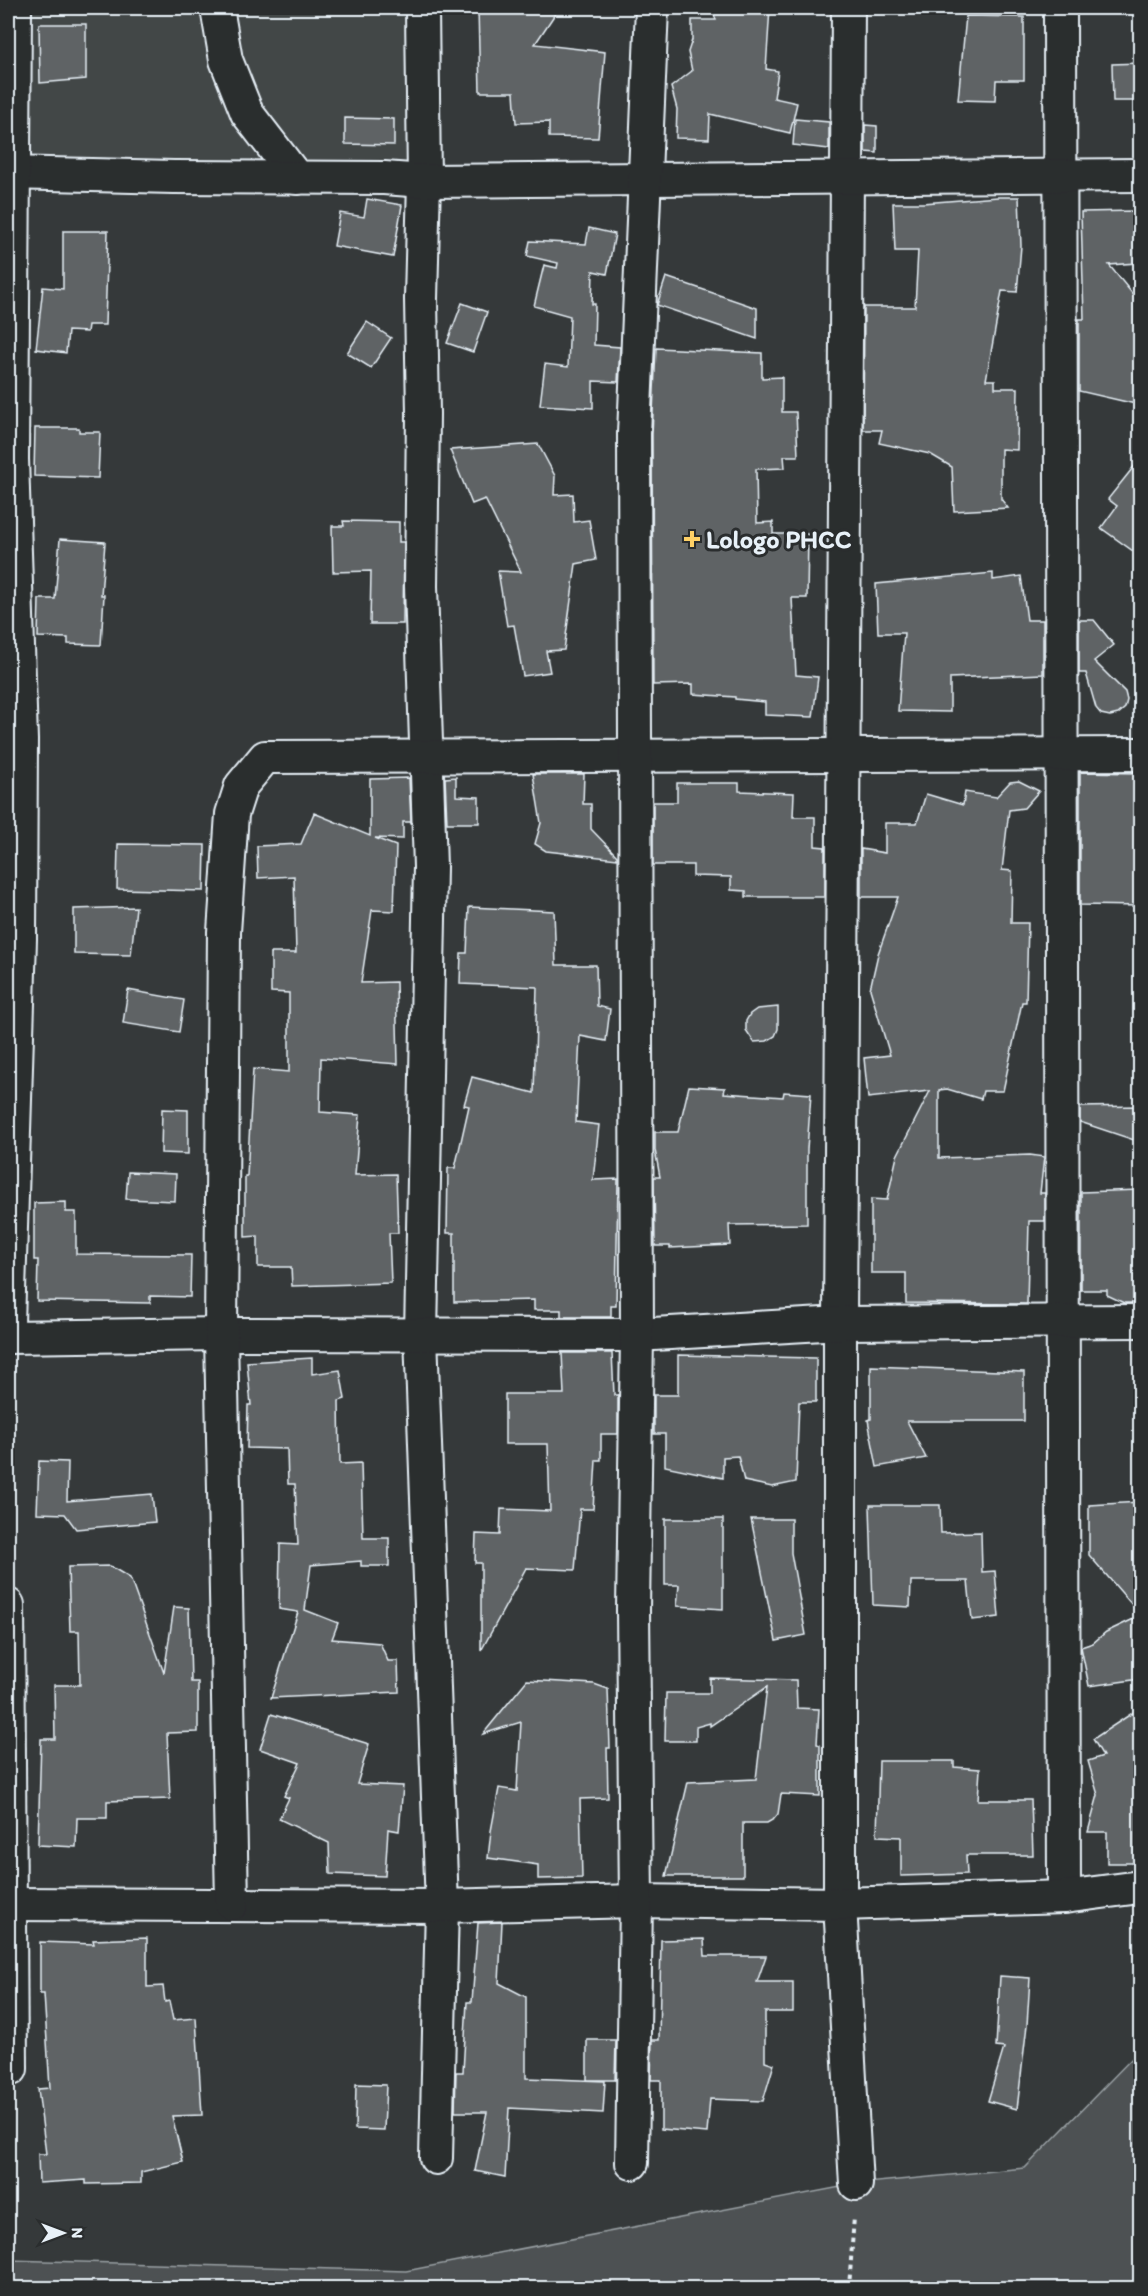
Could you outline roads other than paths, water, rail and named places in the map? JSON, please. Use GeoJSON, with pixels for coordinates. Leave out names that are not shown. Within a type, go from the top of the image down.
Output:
{"type":"FeatureCollection","features":[{"type":"Feature","properties":{"kind":"street"},"geometry":{"type":"LineString","coordinates":[[8,1323],[14,937],[11,173],[15,8]]}},
{"type":"Feature","properties":{"kind":"street"},"geometry":{"type":"LineString","coordinates":[[218,8],[226,60],[248,113],[297,178]]}},
{"type":"Feature","properties":{"kind":"street"},"geometry":{"type":"LineString","coordinates":[[422,8],[424,181],[421,299],[423,414],[421,586],[430,867],[421,1335],[442,1906],[436,2158]]}},
{"type":"Feature","properties":{"kind":"street"},"geometry":{"type":"LineString","coordinates":[[632,2163],[636,1901],[633,1610],[637,1335],[634,434],[652,8]]}},
{"type":"Feature","properties":{"kind":"street"},"geometry":{"type":"LineString","coordinates":[[848,8],[840,1323],[840,1904],[856,2184]]}},
{"type":"Feature","properties":{"kind":"street"},"geometry":{"type":"LineString","coordinates":[[1060,8],[1064,1897]]}},
{"type":"Feature","properties":{"kind":"street"},"geometry":{"type":"LineString","coordinates":[[11,173],[384,178],[424,181],[1140,175]]}},
{"type":"Feature","properties":{"kind":"street"},"geometry":{"type":"LineString","coordinates":[[232,1904],[221,1334],[224,932],[232,814],[241,786],[265,757],[1140,753]]}},
{"type":"Feature","properties":{"kind":"street"},"geometry":{"type":"LineString","coordinates":[[8,1337],[221,1334],[637,1335],[840,1323],[1140,1321]]}},
{"type":"Feature","properties":{"kind":"street"},"geometry":{"type":"LineString","coordinates":[[8,1605],[11,2069]]}},
{"type":"Feature","properties":{"kind":"street"},"geometry":{"type":"LineString","coordinates":[[9,1904],[442,1906],[636,1901],[840,1904],[1064,1897],[1140,1887]]}},
{"type":"Feature","properties":{"kind":"place","name":"Lologo PHCC"},"geometry":{"type":"Point","coordinates":[692,539]}}]}
